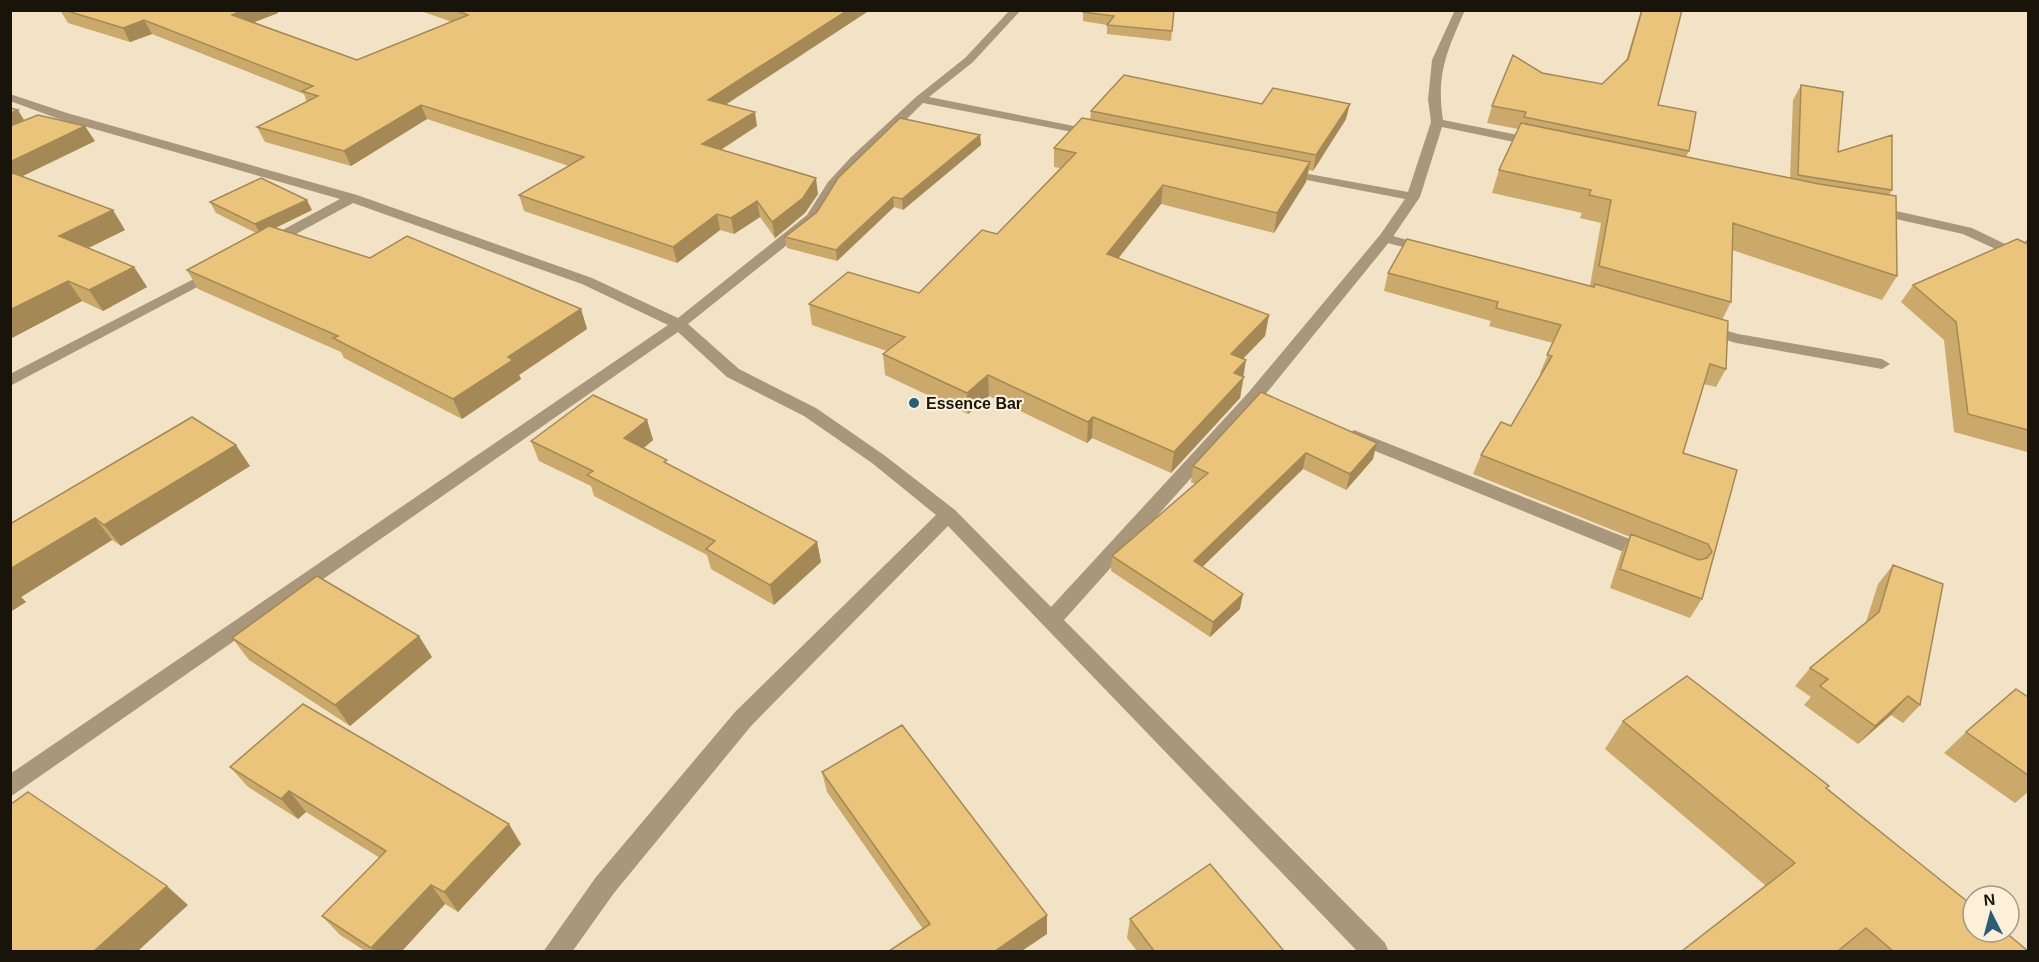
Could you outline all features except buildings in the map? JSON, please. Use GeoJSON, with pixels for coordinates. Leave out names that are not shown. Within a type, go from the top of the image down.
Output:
{"type":"FeatureCollection","features":[{"type":"Feature","properties":{"kind":"street"},"geometry":{"type":"LineString","coordinates":[[10,787],[679,324],[812,218],[833,186],[856,160],[920,99],[969,60],[1016,10]]}},
{"type":"Feature","properties":{"kind":"street"},"geometry":{"type":"LineString","coordinates":[[1052,620],[1254,397],[1384,238],[1413,196],[1437,122],[1434,99],[1438,60],[1460,10]]}},
{"type":"Feature","properties":{"kind":"street"},"geometry":{"type":"LineString","coordinates":[[10,97],[63,116],[352,198],[587,281],[679,324],[733,373],[810,412],[878,459],[948,515],[1376,951]]}},
{"type":"Feature","properties":{"kind":"street"},"geometry":{"type":"LineString","coordinates":[[920,99],[1111,137]]}},
{"type":"Feature","properties":{"kind":"street"},"geometry":{"type":"LineString","coordinates":[[42,126],[63,116]]}},
{"type":"Feature","properties":{"kind":"street"},"geometry":{"type":"LineString","coordinates":[[1437,122],[1554,147]]}},
{"type":"Feature","properties":{"kind":"street"},"geometry":{"type":"LineString","coordinates":[[1274,169],[1413,196]]}},
{"type":"Feature","properties":{"kind":"street"},"geometry":{"type":"LineString","coordinates":[[259,248],[352,198]]}},
{"type":"Feature","properties":{"kind":"street"},"geometry":{"type":"LineString","coordinates":[[1861,208],[1922,219],[1967,231],[2028,260]]}},
{"type":"Feature","properties":{"kind":"street"},"geometry":{"type":"LineString","coordinates":[[1384,238],[1441,253]]}},
{"type":"Feature","properties":{"kind":"street"},"geometry":{"type":"LineString","coordinates":[[10,381],[228,265]]}},
{"type":"Feature","properties":{"kind":"street"},"geometry":{"type":"LineString","coordinates":[[1690,325],[1736,338],[1882,364]]}},
{"type":"Feature","properties":{"kind":"street"},"geometry":{"type":"LineString","coordinates":[[1254,397],[1277,406]]}},
{"type":"Feature","properties":{"kind":"street"},"geometry":{"type":"LineString","coordinates":[[1332,428],[1666,561]]}},
{"type":"Feature","properties":{"kind":"street"},"geometry":{"type":"LineString","coordinates":[[556,951],[605,885],[743,719],[948,515]]}},
{"type":"Feature","properties":{"kind":"place","name":"Essence Bar"},"geometry":{"type":"Point","coordinates":[914,403]}}]}
